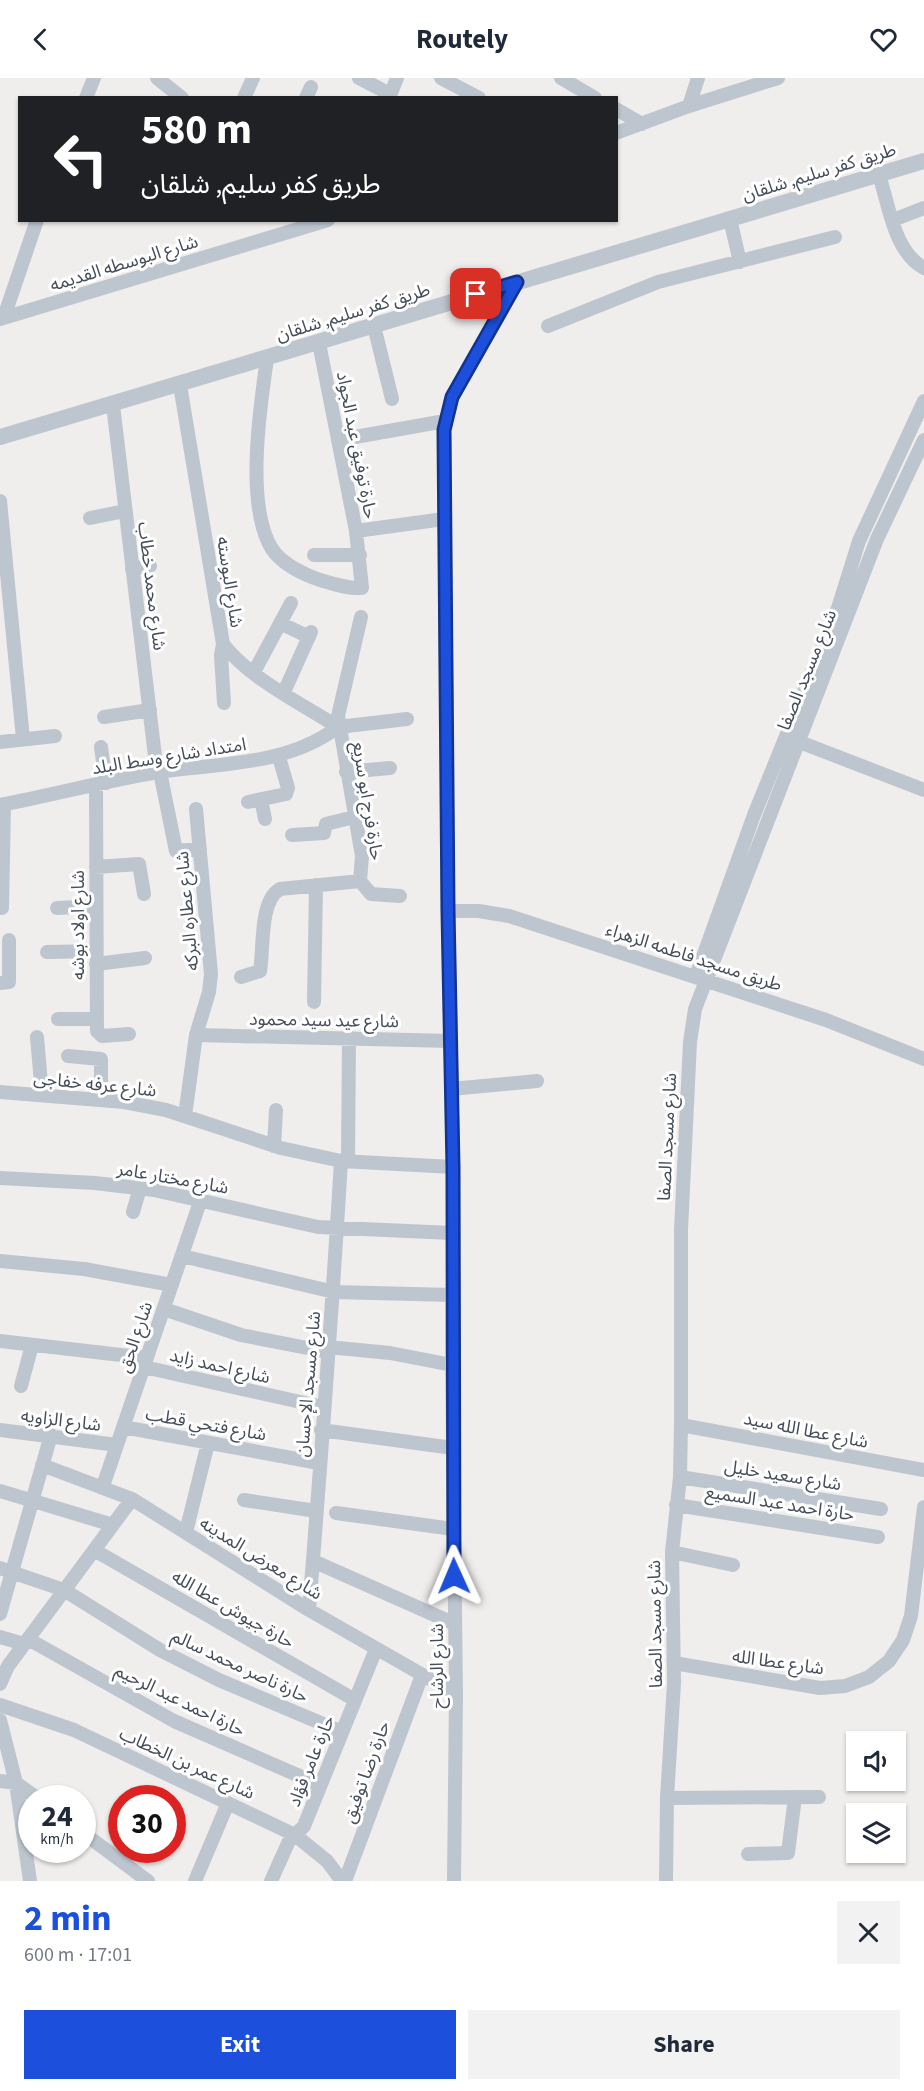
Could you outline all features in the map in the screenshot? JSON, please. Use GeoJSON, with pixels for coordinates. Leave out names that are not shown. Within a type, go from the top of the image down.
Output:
{"type":"FeatureCollection","features":[{"type":"Feature","properties":{"kind":"street"},"geometry":{"type":"LineString","coordinates":[[87,96],[94,78]]}},
{"type":"Feature","properties":{"kind":"street"},"geometry":{"type":"LineString","coordinates":[[245,96],[253,78]]}},
{"type":"Feature","properties":{"kind":"street"},"geometry":{"type":"LineString","coordinates":[[359,78],[390,96],[397,78]]}},
{"type":"Feature","properties":{"kind":"street"},"geometry":{"type":"LineString","coordinates":[[441,78],[475,96]]}},
{"type":"Feature","properties":{"kind":"street"},"geometry":{"type":"LineString","coordinates":[[561,78],[592,96]]}},
{"type":"Feature","properties":{"kind":"street"},"geometry":{"type":"LineString","coordinates":[[689,106],[698,78]]}},
{"type":"Feature","properties":{"kind":"street"},"geometry":{"type":"LineString","coordinates":[[618,133],[689,106],[778,78]]}},
{"type":"Feature","properties":{"kind":"street"},"geometry":{"type":"LineString","coordinates":[[165,81],[180,96]]}},
{"type":"Feature","properties":{"kind":"street"},"geometry":{"type":"LineString","coordinates":[[618,110],[642,124]]}},
{"type":"Feature","properties":{"kind":"street","name":"طريق كفر سليم, شلقان"},"geometry":{"type":"LineString","coordinates":[[0,437],[924,161]]}},
{"type":"Feature","properties":{"kind":"street"},"geometry":{"type":"LineString","coordinates":[[879,175],[902,247],[912,262],[924,268]]}},
{"type":"Feature","properties":{"kind":"street"},"geometry":{"type":"LineString","coordinates":[[893,220],[924,208]]}},
{"type":"Feature","properties":{"kind":"street"},"geometry":{"type":"LineString","coordinates":[[730,219],[740,262]]}},
{"type":"Feature","properties":{"kind":"street"},"geometry":{"type":"LineString","coordinates":[[2,318],[36,222]]}},
{"type":"Feature","properties":{"kind":"street","name":"شارع البوسطه القديمه"},"geometry":{"type":"LineString","coordinates":[[2,318],[321,222]]}},
{"type":"Feature","properties":{"kind":"street"},"geometry":{"type":"LineString","coordinates":[[548,326],[658,282],[835,237]]}},
{"type":"Feature","properties":{"kind":"street","name":"شارع الرشاح"},"geometry":{"type":"LineString","coordinates":[[454,1881],[456,1694],[452,1365],[453,1167],[448,911],[445,421],[452,397],[517,282]]}},
{"type":"Feature","properties":{"kind":"street"},"geometry":{"type":"LineString","coordinates":[[374,326],[392,399]]}},
{"type":"Feature","properties":{"kind":"street","name":"حارة توفيق عبد الجواد"},"geometry":{"type":"LineString","coordinates":[[267,359],[256,450],[263,524],[272,549],[282,560],[310,576],[359,588],[362,585],[360,555],[319,343]]}},
{"type":"Feature","properties":{"kind":"street","name":"شارع البوسته"},"geometry":{"type":"LineString","coordinates":[[180,385],[223,644],[232,655],[255,672],[338,727]]}},
{"type":"Feature","properties":{"kind":"street","name":"شارع مسجد الصفا"},"geometry":{"type":"LineString","coordinates":[[666,1881],[667,1798],[674,1663],[672,1552],[680,1477],[681,1230],[690,1042],[695,1009],[701,977],[754,815],[838,608],[860,541],[924,401]]}},
{"type":"Feature","properties":{"kind":"street","name":"شارع محمد خطاب"},"geometry":{"type":"LineString","coordinates":[[113,405],[159,772],[176,851],[200,849]]}},
{"type":"Feature","properties":{"kind":"street"},"geometry":{"type":"LineString","coordinates":[[338,440],[445,421]]}},
{"type":"Feature","properties":{"kind":"street","name":"شارع مسجد الصفا"},"geometry":{"type":"LineString","coordinates":[[701,977],[846,624],[877,539],[924,440]]}},
{"type":"Feature","properties":{"kind":"street"},"geometry":{"type":"LineString","coordinates":[[0,501],[23,740]]}},
{"type":"Feature","properties":{"kind":"street"},"geometry":{"type":"LineString","coordinates":[[90,518],[125,511]]}},
{"type":"Feature","properties":{"kind":"street"},"geometry":{"type":"LineString","coordinates":[[356,531],[444,519]]}},
{"type":"Feature","properties":{"kind":"street"},"geometry":{"type":"LineString","coordinates":[[314,555],[360,555]]}},
{"type":"Feature","properties":{"kind":"street"},"geometry":{"type":"LineString","coordinates":[[132,569],[150,566]]}},
{"type":"Feature","properties":{"kind":"street"},"geometry":{"type":"LineString","coordinates":[[255,672],[291,603]]}},
{"type":"Feature","properties":{"kind":"street","name":"حارة فرج ابو سريع"},"geometry":{"type":"LineString","coordinates":[[360,881],[362,856],[338,727],[341,699],[361,617]]}},
{"type":"Feature","properties":{"kind":"street"},"geometry":{"type":"LineString","coordinates":[[280,623],[310,635],[284,692]]}},
{"type":"Feature","properties":{"kind":"street"},"geometry":{"type":"LineString","coordinates":[[223,644],[221,655],[224,703]]}},
{"type":"Feature","properties":{"kind":"street"},"geometry":{"type":"LineString","coordinates":[[104,717],[150,710]]}},
{"type":"Feature","properties":{"kind":"street"},"geometry":{"type":"LineString","coordinates":[[338,727],[407,719]]}},
{"type":"Feature","properties":{"kind":"street","name":"امتداد شارع وسط البلد"},"geometry":{"type":"LineString","coordinates":[[2,805],[159,772],[279,757],[318,742],[338,727]]}},
{"type":"Feature","properties":{"kind":"street"},"geometry":{"type":"LineString","coordinates":[[0,742],[55,736]]}},
{"type":"Feature","properties":{"kind":"street"},"geometry":{"type":"LineString","coordinates":[[797,741],[924,790]]}},
{"type":"Feature","properties":{"kind":"street","name":"شارع اولاد بوشه"},"geometry":{"type":"LineString","coordinates":[[97,1019],[96,867],[101,747]]}},
{"type":"Feature","properties":{"kind":"street"},"geometry":{"type":"LineString","coordinates":[[265,819],[255,801],[287,792],[279,757]]}},
{"type":"Feature","properties":{"kind":"street"},"geometry":{"type":"LineString","coordinates":[[346,772],[390,768]]}},
{"type":"Feature","properties":{"kind":"street"},"geometry":{"type":"LineString","coordinates":[[2,805],[2,908]]}},
{"type":"Feature","properties":{"kind":"street","name":"شارع عطاره البركه"},"geometry":{"type":"LineString","coordinates":[[185,1116],[196,1035],[207,1000],[211,974],[196,808]]}},
{"type":"Feature","properties":{"kind":"street"},"geometry":{"type":"LineString","coordinates":[[292,836],[324,833],[326,824],[354,817]]}},
{"type":"Feature","properties":{"kind":"street"},"geometry":{"type":"LineString","coordinates":[[96,867],[139,864],[144,894]]}},
{"type":"Feature","properties":{"kind":"street"},"geometry":{"type":"LineString","coordinates":[[241,977],[260,971],[266,911],[271,897],[280,889],[360,881],[370,894],[400,896]]}},
{"type":"Feature","properties":{"kind":"street"},"geometry":{"type":"LineString","coordinates":[[314,1002],[316,885]]}},
{"type":"Feature","properties":{"kind":"street"},"geometry":{"type":"LineString","coordinates":[[57,908],[96,906]]}},
{"type":"Feature","properties":{"kind":"street","name":"طريق مسجد فاطمه الزهراء"},"geometry":{"type":"LineString","coordinates":[[448,911],[479,911],[509,916],[701,977],[826,1020],[924,1059]]}},
{"type":"Feature","properties":{"kind":"street"},"geometry":{"type":"LineString","coordinates":[[0,983],[9,982],[9,940]]}},
{"type":"Feature","properties":{"kind":"street"},"geometry":{"type":"LineString","coordinates":[[47,952],[96,957],[146,958]]}},
{"type":"Feature","properties":{"kind":"street"},"geometry":{"type":"LineString","coordinates":[[58,1019],[97,1019],[97,1031],[100,1035],[129,1034]]}},
{"type":"Feature","properties":{"kind":"street","name":"شارع عيد سيد محمود"},"geometry":{"type":"LineString","coordinates":[[196,1035],[451,1041]]}},
{"type":"Feature","properties":{"kind":"street"},"geometry":{"type":"LineString","coordinates":[[37,1037],[42,1095]]}},
{"type":"Feature","properties":{"kind":"street","name":"شارع مسجد الإحسان"},"geometry":{"type":"LineString","coordinates":[[309,1610],[321,1430],[344,1161],[349,1037]]}},
{"type":"Feature","properties":{"kind":"street"},"geometry":{"type":"LineString","coordinates":[[68,1056],[101,1059],[101,1100]]}},
{"type":"Feature","properties":{"kind":"street"},"geometry":{"type":"LineString","coordinates":[[451,1089],[537,1081]]}},
{"type":"Feature","properties":{"kind":"street","name":"شارع عرفه خفاجى"},"geometry":{"type":"LineString","coordinates":[[0,1092],[124,1102],[185,1116],[274,1146],[344,1161],[453,1167]]}},
{"type":"Feature","properties":{"kind":"street"},"geometry":{"type":"LineString","coordinates":[[274,1146],[276,1110]]}},
{"type":"Feature","properties":{"kind":"street","name":"شارع مختار عامر"},"geometry":{"type":"LineString","coordinates":[[0,1178],[140,1188],[201,1199],[313,1226],[337,1229],[452,1233]]}},
{"type":"Feature","properties":{"kind":"street"},"geometry":{"type":"LineString","coordinates":[[133,1212],[140,1188]]}},
{"type":"Feature","properties":{"kind":"street","name":"شارع الحق"},"geometry":{"type":"LineString","coordinates":[[103,1486],[201,1199]]}},
{"type":"Feature","properties":{"kind":"street"},"geometry":{"type":"LineString","coordinates":[[182,1256],[334,1292],[452,1295]]}},
{"type":"Feature","properties":{"kind":"street"},"geometry":{"type":"LineString","coordinates":[[0,1261],[84,1269],[172,1285]]}},
{"type":"Feature","properties":{"kind":"street"},"geometry":{"type":"LineString","coordinates":[[164,1309],[241,1335],[328,1350],[390,1353],[452,1365]]}},
{"type":"Feature","properties":{"kind":"street","name":"شارع احمد زايد"},"geometry":{"type":"LineString","coordinates":[[0,1341],[145,1363],[323,1407]]}},
{"type":"Feature","properties":{"kind":"street"},"geometry":{"type":"LineString","coordinates":[[21,1386],[32,1345]]}},
{"type":"Feature","properties":{"kind":"street","name":"شارع عطا الله سيد"},"geometry":{"type":"LineString","coordinates":[[681,1425],[924,1470]]}},
{"type":"Feature","properties":{"kind":"street","name":"شارع فتحي قطب"},"geometry":{"type":"LineString","coordinates":[[123,1427],[319,1463]]}},
{"type":"Feature","properties":{"kind":"street","name":"شارع الزاويه"},"geometry":{"type":"LineString","coordinates":[[0,1430],[117,1445]]}},
{"type":"Feature","properties":{"kind":"street"},"geometry":{"type":"LineString","coordinates":[[321,1430],[453,1448]]}},
{"type":"Feature","properties":{"kind":"street"},"geometry":{"type":"LineString","coordinates":[[0,1614],[6,1569],[32,1500],[51,1435]]}},
{"type":"Feature","properties":{"kind":"street"},"geometry":{"type":"LineString","coordinates":[[186,1532],[208,1443]]}},
{"type":"Feature","properties":{"kind":"street","name":"شارع معرض المدينه"},"geometry":{"type":"LineString","coordinates":[[42,1465],[132,1498],[309,1610],[456,1694]]}},
{"type":"Feature","properties":{"kind":"street","name":"شارع سعيد خليل"},"geometry":{"type":"LineString","coordinates":[[680,1477],[881,1509]]}},
{"type":"Feature","properties":{"kind":"street"},"geometry":{"type":"LineString","coordinates":[[0,1491],[113,1525]]}},
{"type":"Feature","properties":{"kind":"street"},"geometry":{"type":"LineString","coordinates":[[0,1684],[8,1666],[132,1498]]}},
{"type":"Feature","properties":{"kind":"street"},"geometry":{"type":"LineString","coordinates":[[244,1500],[316,1511]]}},
{"type":"Feature","properties":{"kind":"street","name":"حارة احمد عبد السميع"},"geometry":{"type":"LineString","coordinates":[[676,1505],[878,1537]]}},
{"type":"Feature","properties":{"kind":"street","name":"شارع عطا الله"},"geometry":{"type":"LineString","coordinates":[[674,1663],[820,1688],[845,1686],[869,1677],[889,1661],[903,1640],[912,1616],[924,1507]]}},
{"type":"Feature","properties":{"kind":"street"},"geometry":{"type":"LineString","coordinates":[[336,1513],[453,1529]]}},
{"type":"Feature","properties":{"kind":"street","name":"حارة جيوش عطا الله"},"geometry":{"type":"LineString","coordinates":[[94,1550],[355,1700]]}},
{"type":"Feature","properties":{"kind":"street"},"geometry":{"type":"LineString","coordinates":[[672,1552],[733,1564]]}},
{"type":"Feature","properties":{"kind":"street"},"geometry":{"type":"LineString","coordinates":[[313,1561],[455,1624]]}},
{"type":"Feature","properties":{"kind":"street","name":"حارة ناصر محمد سالم"},"geometry":{"type":"LineString","coordinates":[[6,1569],[64,1590],[160,1650],[219,1680],[342,1732]]}},
{"type":"Feature","properties":{"kind":"street","name":"حارة احمد عبد الرحيم"},"geometry":{"type":"LineString","coordinates":[[0,1637],[26,1642],[174,1721],[320,1785]]}},
{"type":"Feature","properties":{"kind":"street","name":"حارة عامر فؤاد"},"geometry":{"type":"LineString","coordinates":[[271,1881],[295,1834],[304,1826],[376,1648]]}},
{"type":"Feature","properties":{"kind":"street","name":"حارة رضا توفيق"},"geometry":{"type":"LineString","coordinates":[[344,1881],[422,1675]]}},
{"type":"Feature","properties":{"kind":"street","name":"شارع عمر بن الخطاب"},"geometry":{"type":"LineString","coordinates":[[0,1705],[74,1730],[295,1834],[327,1861],[344,1881]]}},
{"type":"Feature","properties":{"kind":"street"},"geometry":{"type":"LineString","coordinates":[[0,1719],[16,1783],[30,1881]]}},
{"type":"Feature","properties":{"kind":"street"},"geometry":{"type":"LineString","coordinates":[[0,1781],[19,1785]]}},
{"type":"Feature","properties":{"kind":"street"},"geometry":{"type":"LineString","coordinates":[[748,1854],[788,1853],[795,1797]]}},
{"type":"Feature","properties":{"kind":"street"},"geometry":{"type":"LineString","coordinates":[[667,1798],[819,1797]]}},
{"type":"Feature","properties":{"kind":"street"},"geometry":{"type":"LineString","coordinates":[[195,1881],[228,1803]]}},
{"type":"Feature","properties":{"kind":"street"},"geometry":{"type":"LineString","coordinates":[[96,1844],[133,1876],[148,1881]]}},
{"type":"Feature","properties":{"kind":"route"},"geometry":{"type":"LineString","coordinates":[[454,1576],[453,1167],[448,911],[444,430],[446,413],[452,397],[517,282],[476,294]]}}]}
